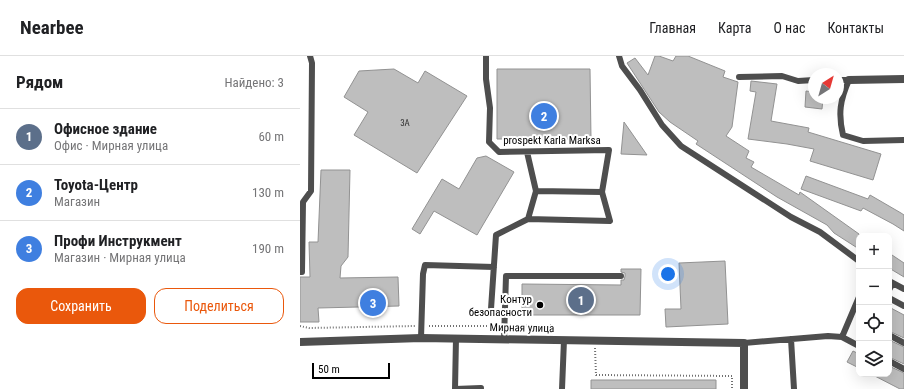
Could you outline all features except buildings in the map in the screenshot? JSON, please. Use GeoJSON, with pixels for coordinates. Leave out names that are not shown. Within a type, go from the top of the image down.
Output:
{"type":"FeatureCollection","features":[{"type":"Feature","properties":{"kind":"street"},"geometry":{"type":"LineString","coordinates":[[849,80],[904,79]]}},
{"type":"Feature","properties":{"kind":"street","name":"Мирная улица"},"geometry":{"type":"LineString","coordinates":[[300,342],[421,338],[744,342]]}},
{"type":"Feature","properties":{"kind":"street"},"geometry":{"type":"LineString","coordinates":[[744,342],[744,389]]}},
{"type":"Feature","properties":{"kind":"lane"},"geometry":{"type":"LineString","coordinates":[[300,272],[302,272],[303,202],[311,191],[312,63],[310,56]]}},
{"type":"Feature","properties":{"kind":"lane","name":"prospekt Karla Marksa"},"geometry":{"type":"LineString","coordinates":[[486,56],[486,79],[490,108],[489,142],[499,152],[610,150],[602,192]]}},
{"type":"Feature","properties":{"kind":"lane"},"geometry":{"type":"LineString","coordinates":[[619,56],[622,66],[640,90],[662,125],[681,146],[779,209],[820,232],[856,259]]}},
{"type":"Feature","properties":{"kind":"lane"},"geometry":{"type":"LineString","coordinates":[[739,77],[782,76],[798,81],[808,80]]}},
{"type":"Feature","properties":{"kind":"lane"},"geometry":{"type":"LineString","coordinates":[[844,80],[849,80],[843,94],[840,120],[843,136],[864,140],[904,140]]}},
{"type":"Feature","properties":{"kind":"lane"},"geometry":{"type":"LineString","coordinates":[[528,152],[536,191],[528,219]]}},
{"type":"Feature","properties":{"kind":"lane"},"geometry":{"type":"LineString","coordinates":[[491,309],[496,235],[528,219],[610,220],[602,192],[536,191]]}},
{"type":"Feature","properties":{"kind":"lane"},"geometry":{"type":"LineString","coordinates":[[421,338],[422,274],[425,265],[494,267]]}},
{"type":"Feature","properties":{"kind":"lane"},"geometry":{"type":"LineString","coordinates":[[504,339],[506,276],[621,276]]}},
{"type":"Feature","properties":{"kind":"lane"},"geometry":{"type":"LineString","coordinates":[[892,283],[904,289]]}},
{"type":"Feature","properties":{"kind":"lane"},"geometry":{"type":"LineString","coordinates":[[892,300],[904,306]]}},
{"type":"Feature","properties":{"kind":"lane"},"geometry":{"type":"LineString","coordinates":[[842,337],[856,304]]}},
{"type":"Feature","properties":{"kind":"lane"},"geometry":{"type":"LineString","coordinates":[[744,342],[828,336],[842,337],[856,344]]}},
{"type":"Feature","properties":{"kind":"lane"},"geometry":{"type":"LineString","coordinates":[[892,337],[904,343]]}},
{"type":"Feature","properties":{"kind":"lane"},"geometry":{"type":"LineString","coordinates":[[456,338],[455,388],[481,388]]}},
{"type":"Feature","properties":{"kind":"lane"},"geometry":{"type":"LineString","coordinates":[[791,339],[794,389]]}},
{"type":"Feature","properties":{"kind":"lane"},"geometry":{"type":"LineString","coordinates":[[562,389],[564,340]]}},
{"type":"Feature","properties":{"kind":"lane"},"geometry":{"type":"LineString","coordinates":[[892,363],[904,369]]}},
{"type":"Feature","properties":{"kind":"path"},"geometry":{"type":"LineString","coordinates":[[595,340],[596,375],[732,376],[732,389]]}},
{"type":"Feature","properties":{"kind":"place","name":"Toyota-Центр"},"geometry":{"type":"Point","coordinates":[544,116]}},
{"type":"Feature","properties":{"kind":"place","name":"Офисное здание"},"geometry":{"type":"Point","coordinates":[581,300]}},
{"type":"Feature","properties":{"kind":"place","name":"Профи Инструкмент"},"geometry":{"type":"Point","coordinates":[373,303]}},
{"type":"Feature","properties":{"kind":"place","name":"Контур безопасности"},"geometry":{"type":"Point","coordinates":[540,305]}}]}
